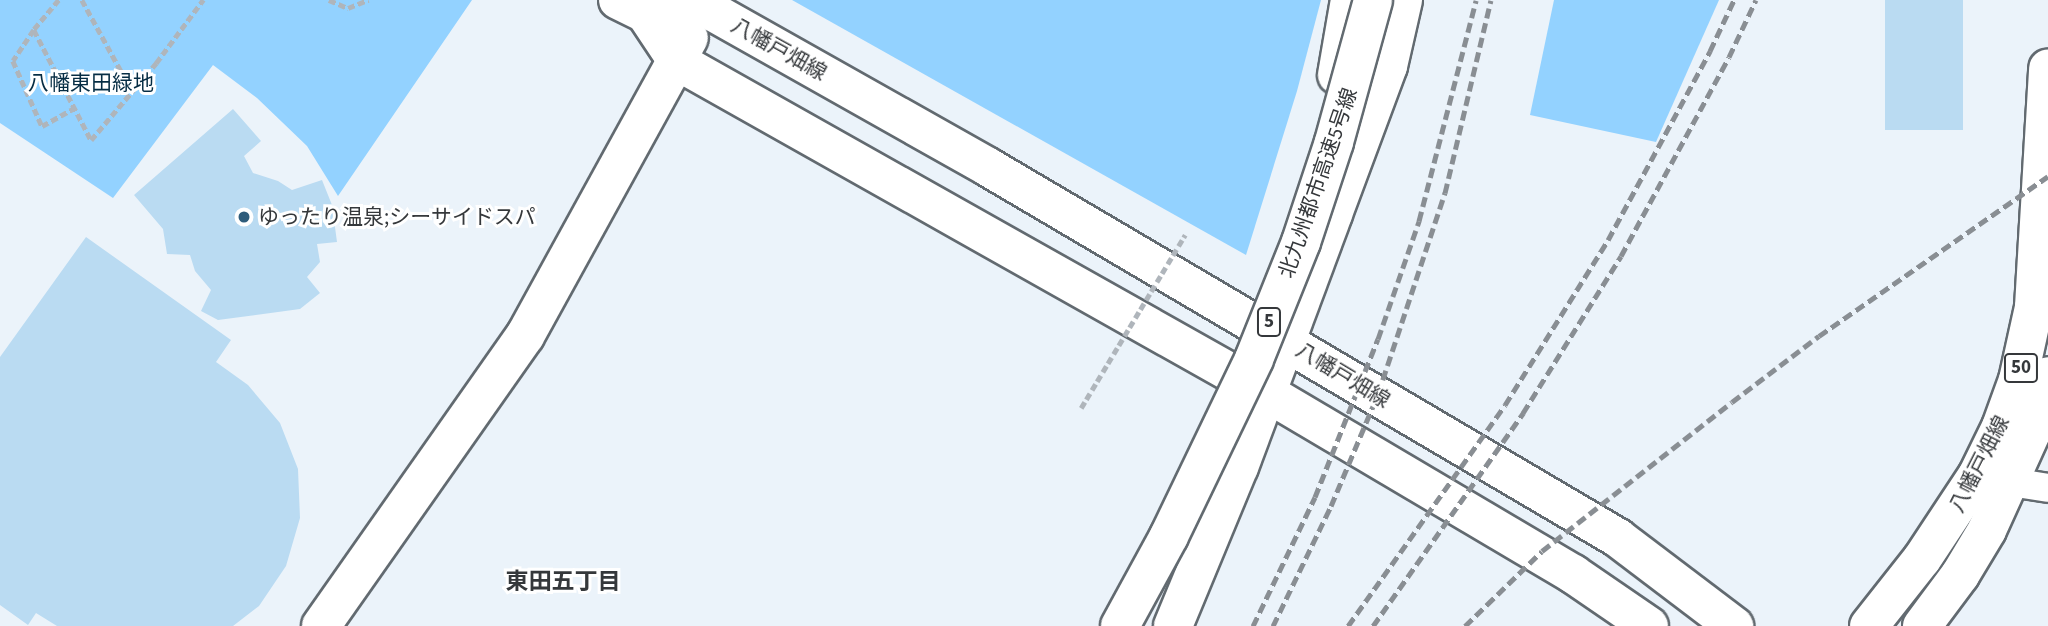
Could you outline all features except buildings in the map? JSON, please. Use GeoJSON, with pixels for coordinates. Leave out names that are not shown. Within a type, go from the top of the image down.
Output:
{"type":"FeatureCollection","features":[{"type":"Feature","properties":{"kind":"main road"},"geometry":{"type":"LineString","coordinates":[[1173,626],[1266,393],[1269,332],[1321,142],[1343,51],[1350,0]]}},
{"type":"Feature","properties":{"kind":"main road","name":"北九州都市高速5号線"},"geometry":{"type":"LineString","coordinates":[[1120,626],[1170,536],[1254,359],[1301,242],[1326,167],[1373,0]]}},
{"type":"Feature","properties":{"kind":"main road"},"geometry":{"type":"LineString","coordinates":[[1127,626],[1231,374],[1269,332],[1388,66],[1404,0]]}},
{"type":"Feature","properties":{"kind":"main road"},"geometry":{"type":"LineString","coordinates":[[632,7],[707,4]]}},
{"type":"Feature","properties":{"kind":"main road"},"geometry":{"type":"LineString","coordinates":[[321,626],[525,336],[707,4]]}},
{"type":"Feature","properties":{"kind":"main road","name":"八幡戸畑線"},"geometry":{"type":"LineString","coordinates":[[707,4],[1618,538],[1734,626]]}},
{"type":"Feature","properties":{"kind":"main road"},"geometry":{"type":"LineString","coordinates":[[632,7],[677,61],[1266,393],[1573,574],[1649,626]]}},
{"type":"Feature","properties":{"kind":"main road","name":"八幡戸畑線"},"geometry":{"type":"LineString","coordinates":[[1869,626],[1929,549],[1977,476],[2018,380],[2034,307],[2048,68]]}},
{"type":"Feature","properties":{"kind":"main road","name":"八幡戸畑線"},"geometry":{"type":"LineString","coordinates":[[1922,626],[1960,575],[2011,482],[2032,431],[2048,376]]}},
{"type":"Feature","properties":{"kind":"street"},"geometry":{"type":"LineString","coordinates":[[2011,482],[2048,488]]}},
{"type":"Feature","properties":{"kind":"path"},"geometry":{"type":"LineString","coordinates":[[59,0],[13,61],[42,126],[75,108]]}},
{"type":"Feature","properties":{"kind":"path"},"geometry":{"type":"LineString","coordinates":[[82,0],[132,91]]}},
{"type":"Feature","properties":{"kind":"path"},"geometry":{"type":"LineString","coordinates":[[34,30],[91,139],[204,0]]}},
{"type":"Feature","properties":{"kind":"path"},"geometry":{"type":"LineString","coordinates":[[329,0],[348,8],[368,0]]}},
{"type":"Feature","properties":{"kind":"path"},"geometry":{"type":"LineString","coordinates":[[1080,408],[1185,234]]}},
{"type":"Feature","properties":{"kind":"green space","name":"八幡東田緑地"},"geometry":{"type":"Polygon","coordinates":[[[0,0],[472,0],[338,196],[307,146],[257,98],[213,65],[113,198],[0,123],[0,0]]]}},
{"type":"Feature","properties":{"kind":"green space"},"geometry":{"type":"Polygon","coordinates":[[[792,0],[1321,0],[1297,91],[1246,255],[792,0]]]}},
{"type":"Feature","properties":{"kind":"green space"},"geometry":{"type":"Polygon","coordinates":[[[1554,0],[1719,0],[1656,142],[1530,115],[1554,0]]]}},
{"type":"Feature","properties":{"kind":"railway"},"geometry":{"type":"LineString","coordinates":[[1253,626],[1315,497],[1378,339],[1419,221],[1476,0]]}},
{"type":"Feature","properties":{"kind":"railway"},"geometry":{"type":"LineString","coordinates":[[1273,626],[1331,506],[1378,394],[1445,193],[1491,0]]}},
{"type":"Feature","properties":{"kind":"railway"},"geometry":{"type":"LineString","coordinates":[[1348,626],[1505,405],[1608,240],[1710,51],[1734,0]]}},
{"type":"Feature","properties":{"kind":"railway"},"geometry":{"type":"LineString","coordinates":[[1373,626],[1523,413],[1621,256],[1729,57],[1756,0]]}},
{"type":"Feature","properties":{"kind":"railway"},"geometry":{"type":"LineString","coordinates":[[1465,626],[1542,551],[1732,402],[1819,336],[2048,176]]}},
{"type":"Feature","properties":{"kind":"place","name":"ゆったり温泉;シーサイドスパ"},"geometry":{"type":"Point","coordinates":[244,217]}},
{"type":"Feature","properties":{"kind":"district","name":"東田五丁目"},"geometry":{"type":"Point","coordinates":[563,582]}}]}
